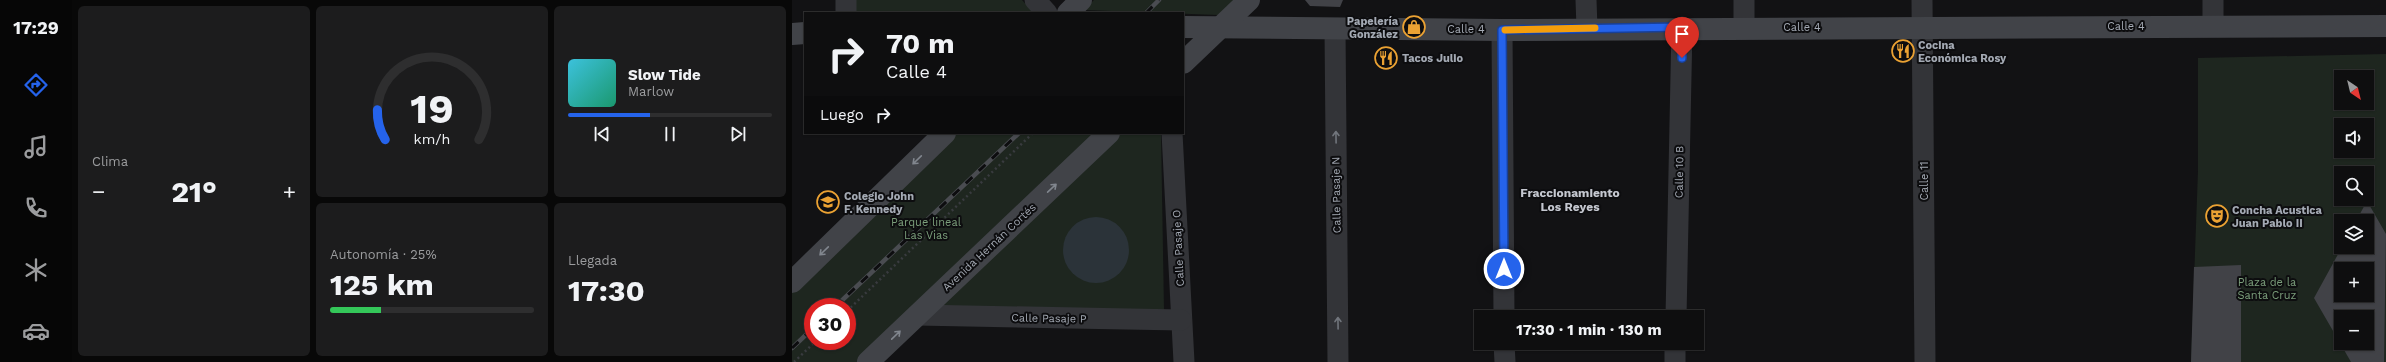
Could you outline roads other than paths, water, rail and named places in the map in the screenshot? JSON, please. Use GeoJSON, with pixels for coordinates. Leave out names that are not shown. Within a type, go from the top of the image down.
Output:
{"type":"FeatureCollection","features":[{"type":"Feature","properties":{"kind":"street"},"geometry":{"type":"LineString","coordinates":[[846,0],[846,12]]}},
{"type":"Feature","properties":{"kind":"street"},"geometry":{"type":"LineString","coordinates":[[1035,0],[1046,12]]}},
{"type":"Feature","properties":{"kind":"street"},"geometry":{"type":"LineString","coordinates":[[1069,12],[1081,0]]}},
{"type":"Feature","properties":{"kind":"street"},"geometry":{"type":"LineString","coordinates":[[1184,62],[1249,0]]}},
{"type":"Feature","properties":{"kind":"street"},"geometry":{"type":"LineString","coordinates":[[1586,0],[1587,28]]}},
{"type":"Feature","properties":{"kind":"street"},"geometry":{"type":"LineString","coordinates":[[1744,0],[1744,27]]}},
{"type":"Feature","properties":{"kind":"street","name":"Calle 11"},"geometry":{"type":"LineString","coordinates":[[1922,0],[1925,362]]}},
{"type":"Feature","properties":{"kind":"street"},"geometry":{"type":"LineString","coordinates":[[2213,0],[2213,26]]}},
{"type":"Feature","properties":{"kind":"street","name":"Calle 4"},"geometry":{"type":"LineString","coordinates":[[1184,27],[1217,29],[1502,30],[1682,27],[2386,26]]}},
{"type":"Feature","properties":{"kind":"street","name":"Calle 10 B"},"geometry":{"type":"LineString","coordinates":[[1676,310],[1682,27]]}},
{"type":"Feature","properties":{"kind":"street","name":"Calle Pasaje N"},"geometry":{"type":"LineString","coordinates":[[1335,29],[1338,362]]}},
{"type":"Feature","properties":{"kind":"street"},"geometry":{"type":"LineString","coordinates":[[1502,30],[1504,310]]}},
{"type":"Feature","properties":{"kind":"street"},"geometry":{"type":"LineString","coordinates":[[792,34],[804,33]]}},
{"type":"Feature","properties":{"kind":"street"},"geometry":{"type":"LineString","coordinates":[[792,282],[944,134]]}},
{"type":"Feature","properties":{"kind":"street","name":"Avenida Hernán Cortés"},"geometry":{"type":"LineString","coordinates":[[868,362],[1108,134]]}},
{"type":"Feature","properties":{"kind":"street","name":"Calle Pasaje O"},"geometry":{"type":"LineString","coordinates":[[1172,134],[1184,362]]}},
{"type":"Feature","properties":{"kind":"street","name":"Calle Pasaje P"},"geometry":{"type":"LineString","coordinates":[[917,315],[1181,320]]}},
{"type":"Feature","properties":{"kind":"street"},"geometry":{"type":"LineString","coordinates":[[1504,350],[1505,362]]}},
{"type":"Feature","properties":{"kind":"street"},"geometry":{"type":"LineString","coordinates":[[1675,350],[1675,362]]}},
{"type":"Feature","properties":{"kind":"railway"},"geometry":{"type":"LineString","coordinates":[[1147,12],[1159,0]]}},
{"type":"Feature","properties":{"kind":"railway"},"geometry":{"type":"LineString","coordinates":[[845,298],[1018,134]]}},
{"type":"Feature","properties":{"kind":"railway"},"geometry":{"type":"LineString","coordinates":[[792,348],[804,337]]}},
{"type":"Feature","properties":{"kind":"place","name":"Papelería González"},"geometry":{"type":"Point","coordinates":[1414,27]}},
{"type":"Feature","properties":{"kind":"place","name":"Cocina Económica Rosy"},"geometry":{"type":"Point","coordinates":[1903,51]}},
{"type":"Feature","properties":{"kind":"place","name":"Tacos Julio"},"geometry":{"type":"Point","coordinates":[1386,58]}},
{"type":"Feature","properties":{"kind":"place","name":"Colegio John F. Kennedy"},"geometry":{"type":"Point","coordinates":[828,202]}},
{"type":"Feature","properties":{"kind":"place","name":"Concha Acustica Juan Pablo II"},"geometry":{"type":"Point","coordinates":[2217,216]}},
{"type":"Feature","properties":{"kind":"district","name":"Fraccionamiento Los Reyes"},"geometry":{"type":"Point","coordinates":[1570,200]}},
{"type":"Feature","properties":{"kind":"park label","name":"Parque lineal Las Vias"},"geometry":{"type":"Point","coordinates":[926,228]}},
{"type":"Feature","properties":{"kind":"park label","name":"Plaza de la Santa Cruz"},"geometry":{"type":"Point","coordinates":[2267,288]}}]}
